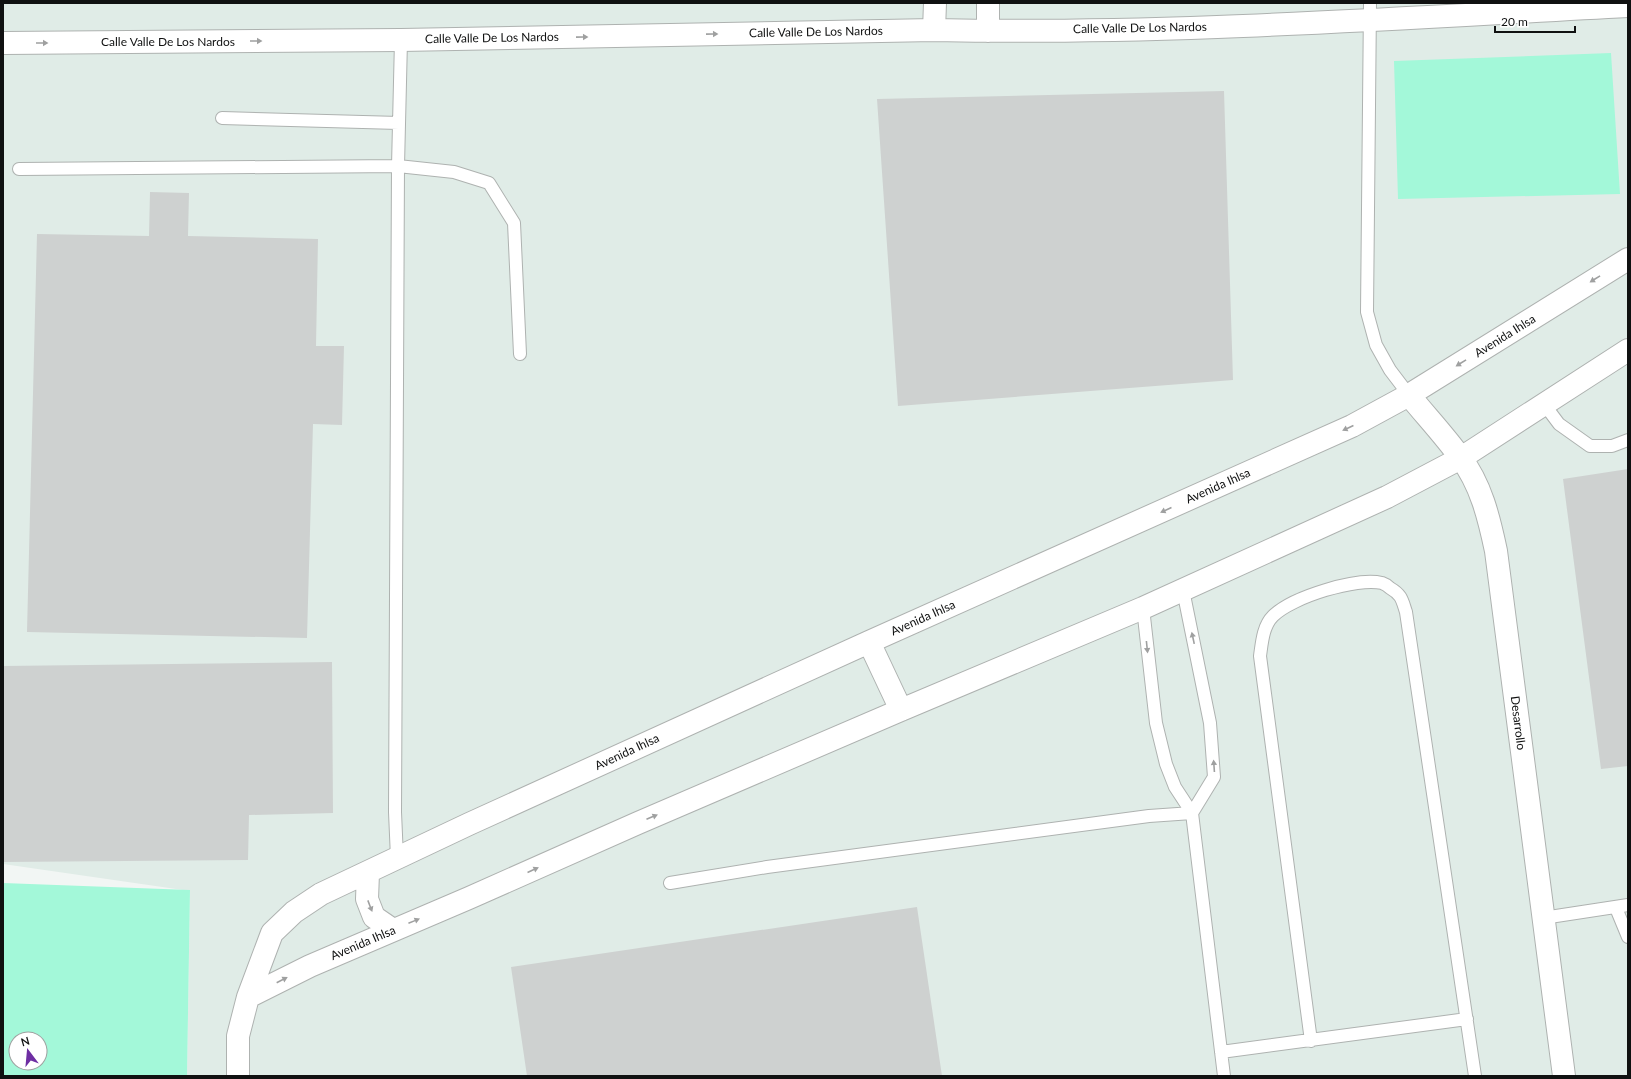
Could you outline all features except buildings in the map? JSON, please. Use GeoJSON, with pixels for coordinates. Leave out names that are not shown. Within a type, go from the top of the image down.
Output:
{"type":"FeatureCollection","features":[{"type":"Feature","properties":{"kind":"street"},"geometry":{"type":"LineString","coordinates":[[934,30],[935,3]]}},
{"type":"Feature","properties":{"kind":"street"},"geometry":{"type":"LineString","coordinates":[[988,3],[988,31]]}},
{"type":"Feature","properties":{"kind":"street","name":"Calle Valle De Los Nardos"},"geometry":{"type":"LineString","coordinates":[[3,43],[401,40],[934,30],[988,31],[1192,27],[1370,11],[1628,6]]}},
{"type":"Feature","properties":{"kind":"street","name":"Avenida Ihlsa"},"geometry":{"type":"LineString","coordinates":[[238,1076],[238,1036],[248,997],[272,933],[294,912],[321,894],[869,642],[1352,426],[1409,395],[1628,259]]}},
{"type":"Feature","properties":{"kind":"street","name":"Avenida Ihlsa"},"geometry":{"type":"LineString","coordinates":[[248,997],[310,966],[469,898],[638,823],[1143,608],[1387,497],[1461,458],[1628,350]]}},
{"type":"Feature","properties":{"kind":"street","name":"Desarrollo"},"geometry":{"type":"LineString","coordinates":[[1409,395],[1461,458],[1477,487],[1489,518],[1496,551],[1564,1076]]}},
{"type":"Feature","properties":{"kind":"street"},"geometry":{"type":"LineString","coordinates":[[869,642],[901,710]]}},
{"type":"Feature","properties":{"kind":"street"},"geometry":{"type":"LineString","coordinates":[[368,873],[367,899],[374,917],[393,930]]}},
{"type":"Feature","properties":{"kind":"lane"},"geometry":{"type":"LineString","coordinates":[[1370,11],[1367,312],[1376,344],[1390,370],[1409,395]]}},
{"type":"Feature","properties":{"kind":"lane"},"geometry":{"type":"LineString","coordinates":[[397,858],[395,804],[398,166],[401,40]]}},
{"type":"Feature","properties":{"kind":"lane"},"geometry":{"type":"LineString","coordinates":[[222,118],[399,123]]}},
{"type":"Feature","properties":{"kind":"lane"},"geometry":{"type":"LineString","coordinates":[[19,169],[398,166],[454,172],[489,183],[514,223],[520,354]]}},
{"type":"Feature","properties":{"kind":"lane"},"geometry":{"type":"LineString","coordinates":[[1544,404],[1559,424],[1590,446],[1612,446],[1628,440]]}},
{"type":"Feature","properties":{"kind":"lane"},"geometry":{"type":"LineString","coordinates":[[1311,1041],[1260,656],[1263,634],[1273,616],[1294,602],[1328,589],[1361,582],[1383,583],[1400,594],[1406,612],[1476,1076]]}},
{"type":"Feature","properties":{"kind":"lane"},"geometry":{"type":"LineString","coordinates":[[1183,590],[1210,723],[1214,777],[1192,813]]}},
{"type":"Feature","properties":{"kind":"lane"},"geometry":{"type":"LineString","coordinates":[[1143,608],[1156,723],[1166,764],[1175,787],[1192,813],[1224,1076]]}},
{"type":"Feature","properties":{"kind":"lane"},"geometry":{"type":"LineString","coordinates":[[670,883],[767,867],[1149,816],[1192,813]]}},
{"type":"Feature","properties":{"kind":"lane"},"geometry":{"type":"LineString","coordinates":[[1543,918],[1622,906],[1628,937]]}},
{"type":"Feature","properties":{"kind":"lane"},"geometry":{"type":"LineString","coordinates":[[1221,1052],[1467,1019]]}},
{"type":"Feature","properties":{"kind":"shaded area"},"geometry":{"type":"Polygon","coordinates":[[[3,3],[1628,3],[1628,1076],[187,1076],[190,891],[3,864],[3,3]]]}},
{"type":"Feature","properties":{"kind":"green space"},"geometry":{"type":"Polygon","coordinates":[[[1611,53],[1620,194],[1398,199],[1394,61],[1611,53]]]}},
{"type":"Feature","properties":{"kind":"green space"},"geometry":{"type":"Polygon","coordinates":[[[3,883],[190,890],[187,1076],[3,1076],[3,883]]]}}]}
